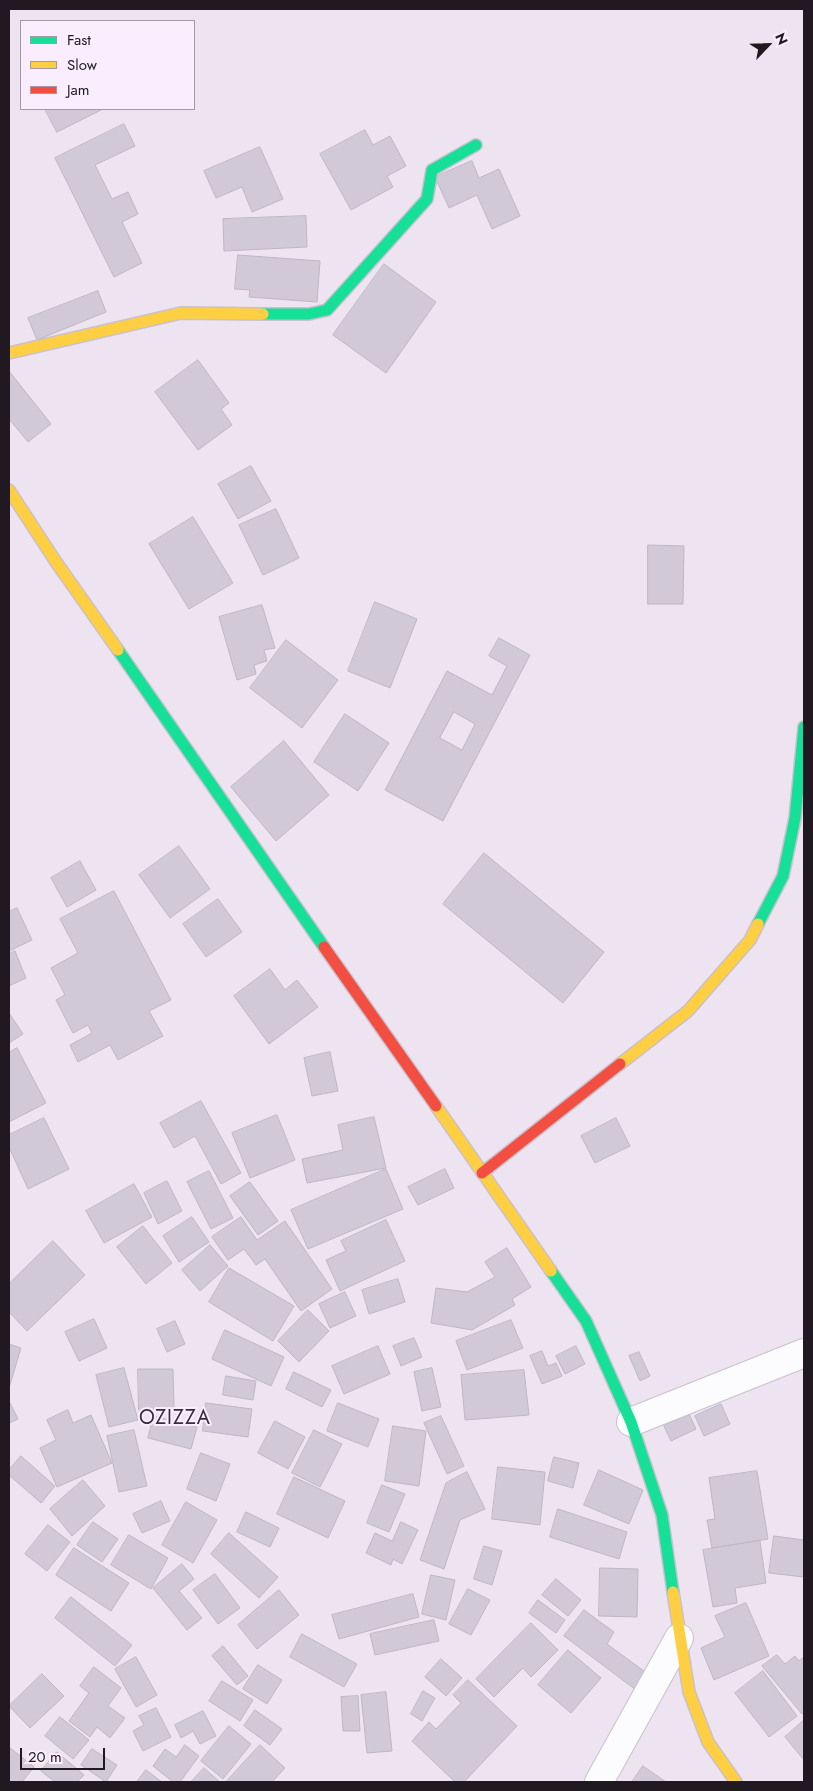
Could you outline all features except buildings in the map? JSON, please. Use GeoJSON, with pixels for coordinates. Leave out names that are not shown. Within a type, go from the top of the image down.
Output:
{"type":"FeatureCollection","features":[{"type":"Feature","properties":{"kind":"street"},"geometry":{"type":"LineString","coordinates":[[9,353],[181,313],[309,314],[326,310],[427,199],[432,170],[476,145]]}},
{"type":"Feature","properties":{"kind":"street"},"geometry":{"type":"LineString","coordinates":[[9,490],[56,562],[586,1321],[631,1422],[662,1515],[679,1638],[689,1692],[708,1742],[736,1782]]}},
{"type":"Feature","properties":{"kind":"street"},"geometry":{"type":"LineString","coordinates":[[482,1173],[688,1011],[750,940],[783,876],[799,821],[804,727]]}},
{"type":"Feature","properties":{"kind":"street"},"geometry":{"type":"LineString","coordinates":[[631,1422],[804,1353]]}},
{"type":"Feature","properties":{"kind":"street"},"geometry":{"type":"LineString","coordinates":[[599,1782],[679,1638]]}},
{"type":"Feature","properties":{"kind":"traffic: fast"},"geometry":{"type":"LineString","coordinates":[[263,314],[309,314],[327,310],[427,199],[432,170],[476,145]]}},
{"type":"Feature","properties":{"kind":"traffic: fast"},"geometry":{"type":"LineString","coordinates":[[118,650],[324,947]]}},
{"type":"Feature","properties":{"kind":"traffic: fast"},"geometry":{"type":"LineString","coordinates":[[758,924],[783,876],[795,818],[804,727]]}},
{"type":"Feature","properties":{"kind":"traffic: fast"},"geometry":{"type":"LineString","coordinates":[[551,1271],[586,1321],[631,1422],[662,1515],[673,1592]]}},
{"type":"Feature","properties":{"kind":"traffic: slow"},"geometry":{"type":"LineString","coordinates":[[9,353],[181,313],[263,314]]}},
{"type":"Feature","properties":{"kind":"traffic: slow"},"geometry":{"type":"LineString","coordinates":[[9,490],[56,562],[118,650]]}},
{"type":"Feature","properties":{"kind":"traffic: slow"},"geometry":{"type":"LineString","coordinates":[[620,1064],[688,1011],[750,940],[758,924]]}},
{"type":"Feature","properties":{"kind":"traffic: slow"},"geometry":{"type":"LineString","coordinates":[[436,1106],[551,1271]]}},
{"type":"Feature","properties":{"kind":"traffic: slow"},"geometry":{"type":"LineString","coordinates":[[673,1592],[689,1692],[708,1742],[736,1782]]}},
{"type":"Feature","properties":{"kind":"traffic: jam"},"geometry":{"type":"LineString","coordinates":[[324,947],[436,1106]]}},
{"type":"Feature","properties":{"kind":"traffic: jam"},"geometry":{"type":"LineString","coordinates":[[482,1173],[620,1064]]}},
{"type":"Feature","properties":{"kind":"district","name":"OZIZZA"},"geometry":{"type":"Point","coordinates":[175,1419]}}]}
